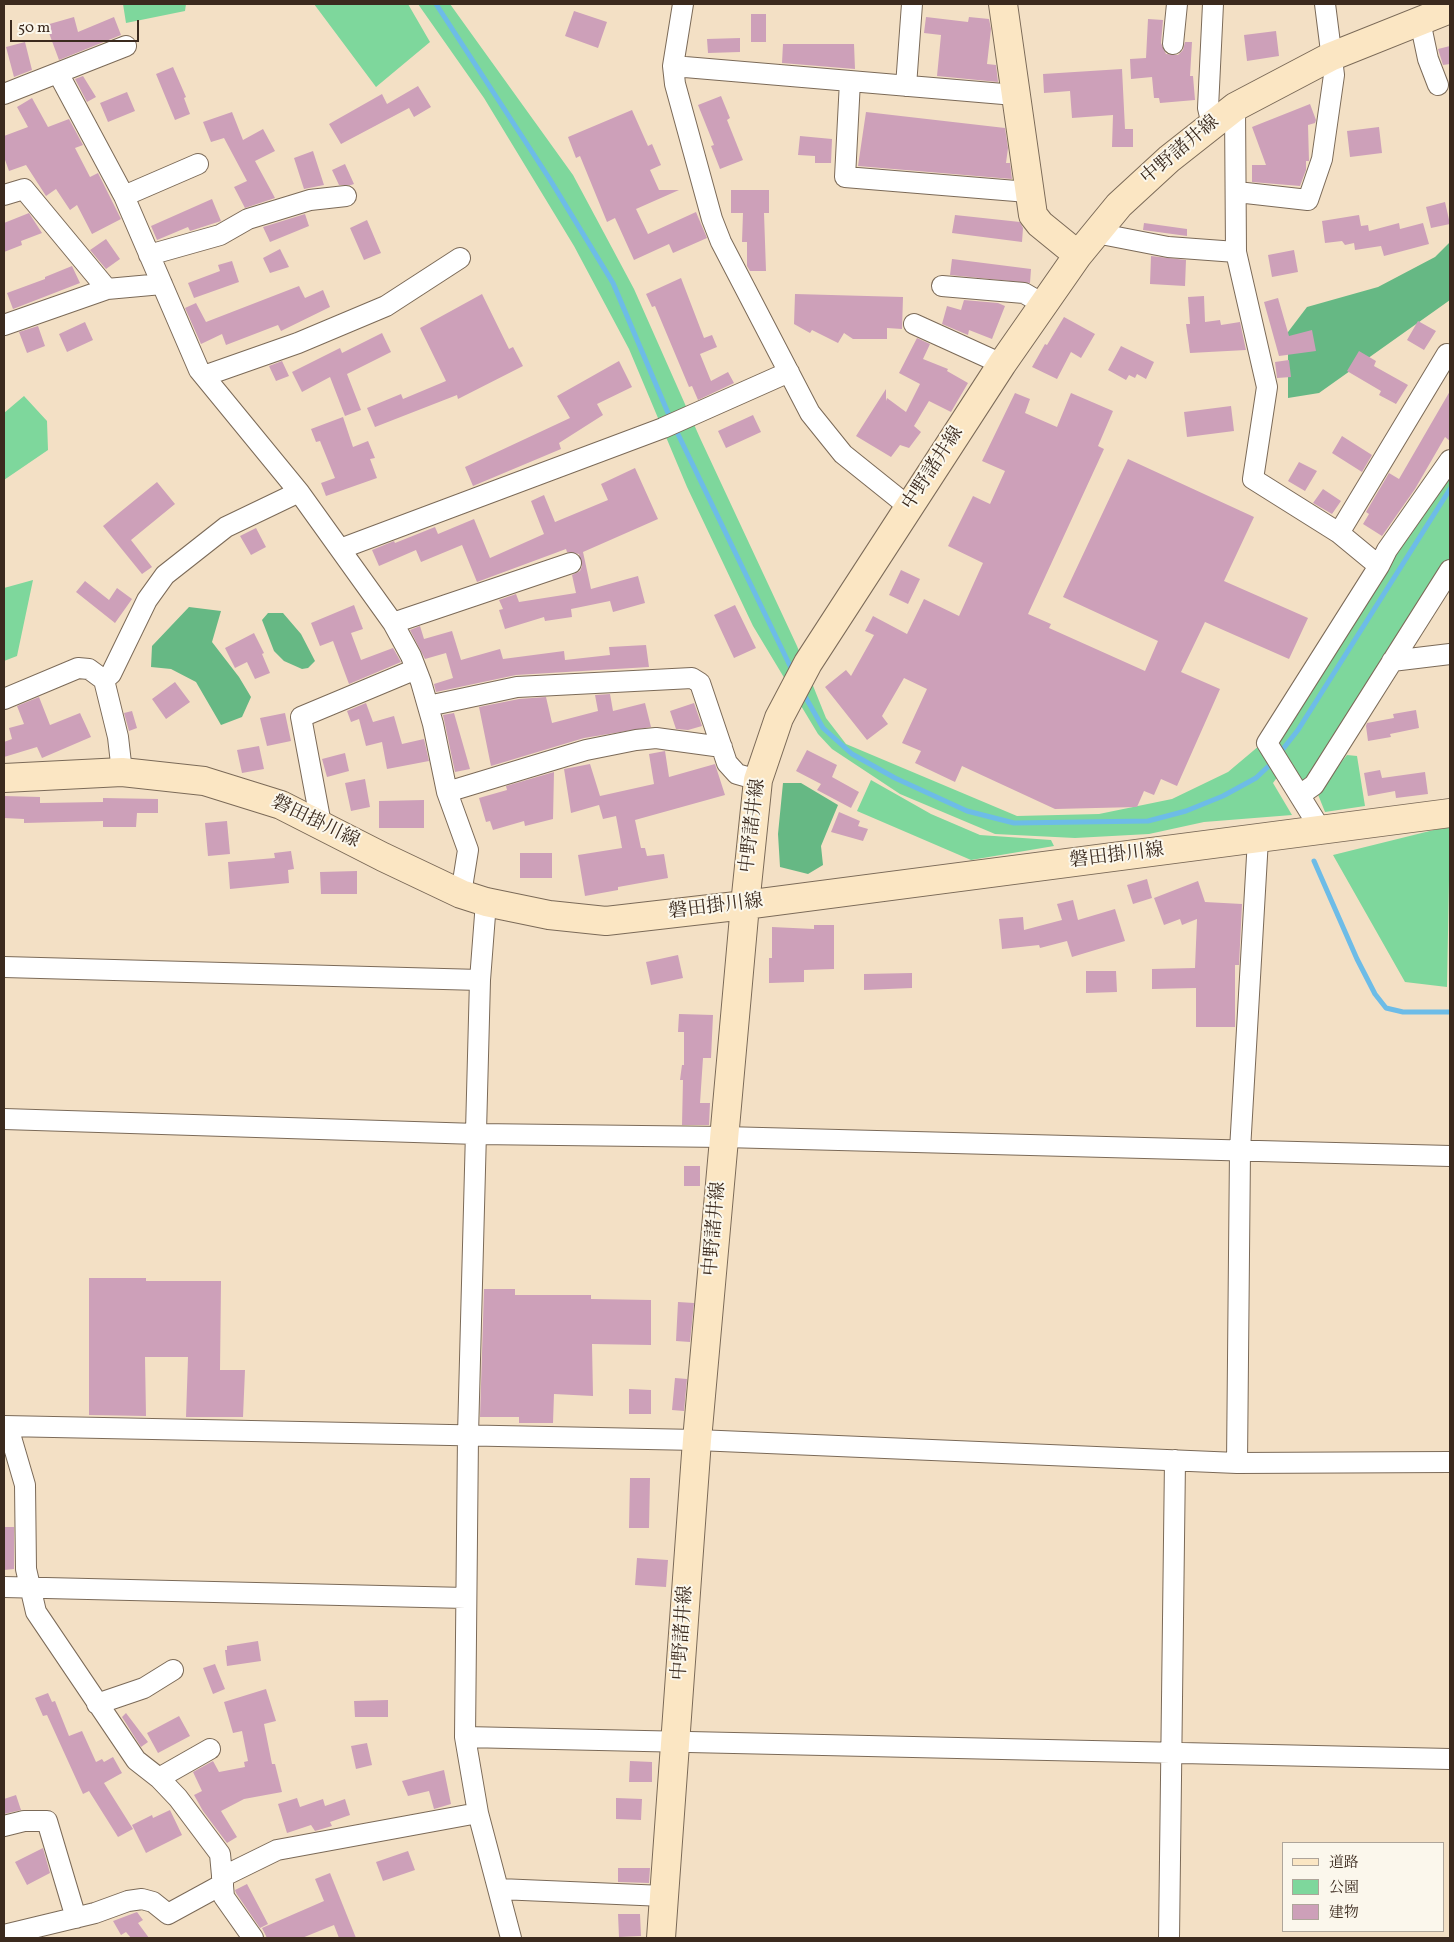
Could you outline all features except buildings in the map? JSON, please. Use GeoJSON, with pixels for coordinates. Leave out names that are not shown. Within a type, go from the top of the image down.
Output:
{"type":"FeatureCollection","features":[{"type":"Feature","properties":{"kind":"main road"},"geometry":{"type":"LineString","coordinates":[[1006,4],[1015,95],[1028,192],[1033,215],[1040,224],[1078,255]]}},
{"type":"Feature","properties":{"kind":"main road","name":"中野諸井線"},"geometry":{"type":"LineString","coordinates":[[661,1938],[697,1440],[745,905],[758,780],[780,718],[808,663],[1002,364],[1078,255],[1118,205],[1169,158],[1235,107],[1330,57],[1434,12]]}},
{"type":"Feature","properties":{"kind":"main road","name":"磐田掛川線"},"geometry":{"type":"LineString","coordinates":[[4,778],[122,772],[173,776],[232,788],[281,805],[383,857],[474,898],[549,914],[606,921],[745,905],[1450,813]]}},
{"type":"Feature","properties":{"kind":"street"},"geometry":{"type":"LineString","coordinates":[[683,4],[673,66],[675,84],[712,219],[721,242],[810,413],[844,454],[909,507]]}},
{"type":"Feature","properties":{"kind":"street"},"geometry":{"type":"LineString","coordinates":[[906,86],[912,4]]}},
{"type":"Feature","properties":{"kind":"street"},"geometry":{"type":"LineString","coordinates":[[1173,44],[1177,4]]}},
{"type":"Feature","properties":{"kind":"street"},"geometry":{"type":"LineString","coordinates":[[1212,125],[1208,108],[1213,4]]}},
{"type":"Feature","properties":{"kind":"street"},"geometry":{"type":"LineString","coordinates":[[1237,192],[1308,200],[1322,159],[1334,75],[1324,4]]}},
{"type":"Feature","properties":{"kind":"street"},"geometry":{"type":"LineString","coordinates":[[1434,12],[1428,59],[1438,85]]}},
{"type":"Feature","properties":{"kind":"street"},"geometry":{"type":"LineString","coordinates":[[4,94],[126,46]]}},
{"type":"Feature","properties":{"kind":"street"},"geometry":{"type":"LineString","coordinates":[[673,66],[1015,95]]}},
{"type":"Feature","properties":{"kind":"street"},"geometry":{"type":"LineString","coordinates":[[58,73],[124,196],[199,370],[299,492],[393,623],[416,669],[428,706],[447,792],[468,850],[474,898],[480,980],[468,1435],[465,1737],[478,1813],[511,1938]]}},
{"type":"Feature","properties":{"kind":"street"},"geometry":{"type":"LineString","coordinates":[[850,81],[845,177],[1028,192]]}},
{"type":"Feature","properties":{"kind":"street"},"geometry":{"type":"LineString","coordinates":[[1235,107],[1236,252],[1267,387],[1253,479],[1339,533],[1379,566]]}},
{"type":"Feature","properties":{"kind":"street"},"geometry":{"type":"LineString","coordinates":[[124,196],[198,164]]}},
{"type":"Feature","properties":{"kind":"street"},"geometry":{"type":"LineString","coordinates":[[4,195],[24,189],[107,289]]}},
{"type":"Feature","properties":{"kind":"street"},"geometry":{"type":"LineString","coordinates":[[149,255],[220,235],[248,219],[310,200],[346,196]]}},
{"type":"Feature","properties":{"kind":"street"},"geometry":{"type":"LineString","coordinates":[[1096,232],[1168,247],[1236,252]]}},
{"type":"Feature","properties":{"kind":"street"},"geometry":{"type":"LineString","coordinates":[[204,376],[298,343],[386,306],[460,258]]}},
{"type":"Feature","properties":{"kind":"street"},"geometry":{"type":"LineString","coordinates":[[4,325],[107,289],[162,284]]}},
{"type":"Feature","properties":{"kind":"street"},"geometry":{"type":"LineString","coordinates":[[942,286],[1024,293],[1043,304]]}},
{"type":"Feature","properties":{"kind":"street"},"geometry":{"type":"LineString","coordinates":[[914,324],[1002,364]]}},
{"type":"Feature","properties":{"kind":"street"},"geometry":{"type":"LineString","coordinates":[[1339,533],[1447,354],[1450,356]]}},
{"type":"Feature","properties":{"kind":"street"},"geometry":{"type":"LineString","coordinates":[[340,549],[663,428],[789,372]]}},
{"type":"Feature","properties":{"kind":"street"},"geometry":{"type":"LineString","coordinates":[[1321,830],[1267,744],[1379,566],[1387,550],[1450,460]]}},
{"type":"Feature","properties":{"kind":"street"},"geometry":{"type":"LineString","coordinates":[[104,680],[111,674],[147,600],[165,575],[226,528],[299,492]]}},
{"type":"Feature","properties":{"kind":"street"},"geometry":{"type":"LineString","coordinates":[[393,623],[571,563]]}},
{"type":"Feature","properties":{"kind":"street"},"geometry":{"type":"LineString","coordinates":[[1300,795],[1314,785],[1450,570]]}},
{"type":"Feature","properties":{"kind":"street"},"geometry":{"type":"LineString","coordinates":[[1392,661],[1450,654]]}},
{"type":"Feature","properties":{"kind":"street"},"geometry":{"type":"LineString","coordinates":[[4,699],[78,668],[89,669],[104,680],[118,737],[122,772]]}},
{"type":"Feature","properties":{"kind":"street"},"geometry":{"type":"LineString","coordinates":[[321,824],[301,717],[416,669]]}},
{"type":"Feature","properties":{"kind":"street"},"geometry":{"type":"LineString","coordinates":[[428,706],[517,687],[692,678],[700,683],[727,763],[737,774],[758,780]]}},
{"type":"Feature","properties":{"kind":"street"},"geometry":{"type":"LineString","coordinates":[[447,792],[586,750],[636,740],[656,738],[722,747]]}},
{"type":"Feature","properties":{"kind":"street"},"geometry":{"type":"LineString","coordinates":[[1237,1463],[1240,1150],[1258,839]]}},
{"type":"Feature","properties":{"kind":"street"},"geometry":{"type":"LineString","coordinates":[[4,967],[480,980]]}},
{"type":"Feature","properties":{"kind":"street"},"geometry":{"type":"LineString","coordinates":[[4,1119],[477,1134],[724,1137],[1450,1156]]}},
{"type":"Feature","properties":{"kind":"street"},"geometry":{"type":"LineString","coordinates":[[253,1938],[224,1897],[220,1854],[178,1798],[160,1778],[136,1760],[36,1612],[26,1569],[25,1485],[6,1426],[697,1440],[1237,1463],[1450,1462]]}},
{"type":"Feature","properties":{"kind":"street"},"geometry":{"type":"LineString","coordinates":[[1169,1938],[1175,1460]]}},
{"type":"Feature","properties":{"kind":"street"},"geometry":{"type":"LineString","coordinates":[[4,1587],[466,1598]]}},
{"type":"Feature","properties":{"kind":"street"},"geometry":{"type":"LineString","coordinates":[[97,1704],[144,1688],[173,1670]]}},
{"type":"Feature","properties":{"kind":"street"},"geometry":{"type":"LineString","coordinates":[[465,1737],[1450,1759]]}},
{"type":"Feature","properties":{"kind":"street"},"geometry":{"type":"LineString","coordinates":[[160,1778],[210,1749]]}},
{"type":"Feature","properties":{"kind":"street"},"geometry":{"type":"LineString","coordinates":[[4,1935],[76,1918],[128,1901],[142,1899],[153,1902],[168,1914],[222,1880],[277,1850],[478,1813]]}},
{"type":"Feature","properties":{"kind":"street"},"geometry":{"type":"LineString","coordinates":[[4,1826],[24,1820],[47,1821],[76,1918]]}},
{"type":"Feature","properties":{"kind":"street"},"geometry":{"type":"LineString","coordinates":[[499,1889],[664,1896]]}},
{"type":"Feature","properties":{"kind":"green space"},"geometry":{"type":"Polygon","coordinates":[[[123,4],[186,4],[185,11],[126,23],[123,4]]]}},
{"type":"Feature","properties":{"kind":"green space"},"geometry":{"type":"Polygon","coordinates":[[[314,4],[408,4],[430,42],[376,87],[314,4]]]}},
{"type":"Feature","properties":{"kind":"green space"},"geometry":{"type":"Polygon","coordinates":[[[418,4],[450,4],[573,175],[634,289],[700,438],[797,646],[826,718],[846,744],[1017,816],[1099,814],[1172,799],[1228,772],[1272,735],[1450,466],[1450,558],[1307,790],[1286,765],[1273,783],[1292,815],[1204,822],[1149,834],[1075,838],[995,834],[900,794],[832,749],[818,734],[753,626],[687,487],[629,349],[574,246],[484,98],[418,4]]]}},
{"type":"Feature","properties":{"kind":"green space"},"geometry":{"type":"Polygon","coordinates":[[[1450,242],[1450,300],[1319,393],[1288,398],[1288,332],[1307,307],[1378,287],[1435,257],[1450,242]]]}},
{"type":"Feature","properties":{"kind":"green space"},"geometry":{"type":"Polygon","coordinates":[[[24,396],[47,421],[48,450],[4,480],[4,413],[24,396]]]}},
{"type":"Feature","properties":{"kind":"green space"},"geometry":{"type":"Polygon","coordinates":[[[33,580],[17,656],[4,661],[4,588],[33,580]]]}},
{"type":"Feature","properties":{"kind":"green space"},"geometry":{"type":"Polygon","coordinates":[[[189,607],[221,611],[212,642],[239,677],[251,697],[242,717],[221,725],[196,682],[171,669],[151,667],[152,646],[189,607]]]}},
{"type":"Feature","properties":{"kind":"green space"},"geometry":{"type":"Polygon","coordinates":[[[268,613],[283,613],[301,634],[315,661],[308,668],[302,669],[284,661],[274,651],[262,620],[268,613]]]}},
{"type":"Feature","properties":{"kind":"green space"},"geometry":{"type":"Polygon","coordinates":[[[1347,755],[1357,756],[1365,806],[1325,812],[1317,792],[1347,755]]]}},
{"type":"Feature","properties":{"kind":"green space"},"geometry":{"type":"Polygon","coordinates":[[[871,780],[931,814],[980,835],[1051,840],[1054,846],[971,860],[857,811],[871,780]]]}},
{"type":"Feature","properties":{"kind":"green space"},"geometry":{"type":"Polygon","coordinates":[[[783,783],[801,783],[838,805],[821,846],[823,865],[808,874],[780,867],[778,834],[783,783]]]}},
{"type":"Feature","properties":{"kind":"green space"},"geometry":{"type":"Polygon","coordinates":[[[1450,826],[1447,987],[1405,982],[1333,855],[1450,826]]]}},
{"type":"Feature","properties":{"kind":"waterway"},"geometry":{"type":"LineString","coordinates":[[436,4],[549,178],[613,283],[671,420]]}},
{"type":"Feature","properties":{"kind":"waterway"},"geometry":{"type":"LineString","coordinates":[[675,428],[793,672]]}},
{"type":"Feature","properties":{"kind":"waterway"},"geometry":{"type":"LineString","coordinates":[[1279,754],[1298,730],[1450,489]]}},
{"type":"Feature","properties":{"kind":"waterway"},"geometry":{"type":"LineString","coordinates":[[802,691],[823,728],[852,754],[895,778],[967,811],[1014,823],[1148,821],[1186,811],[1223,796],[1256,778],[1274,761]]}},
{"type":"Feature","properties":{"kind":"waterway"},"geometry":{"type":"LineString","coordinates":[[1314,861],[1357,959],[1375,994],[1386,1008],[1403,1012],[1450,1012]]}}]}
